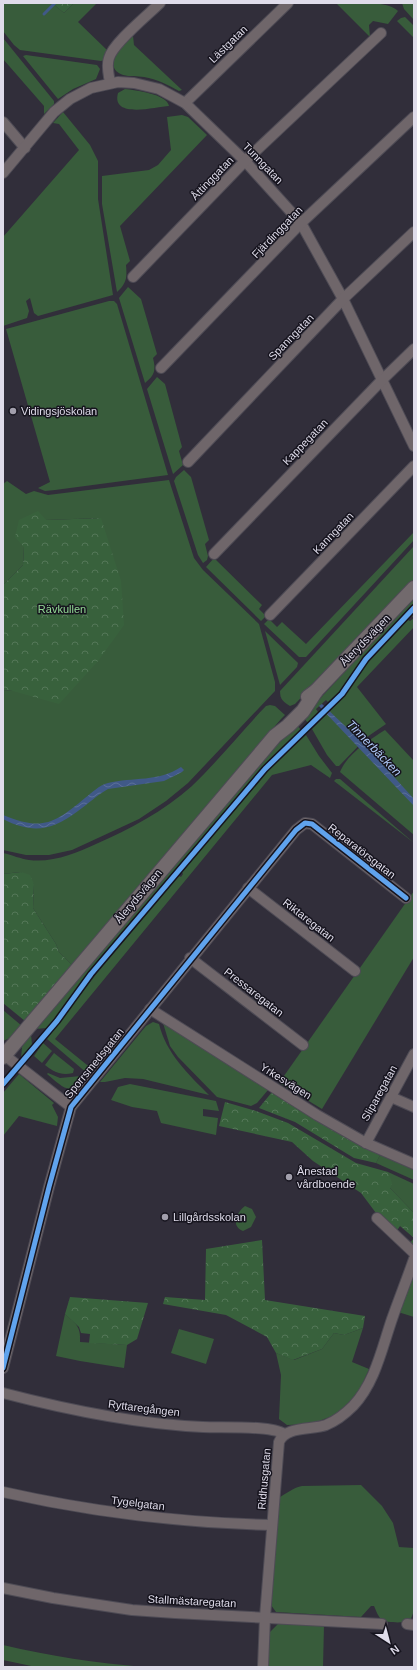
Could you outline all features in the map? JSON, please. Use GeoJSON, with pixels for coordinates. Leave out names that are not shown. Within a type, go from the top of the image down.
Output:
{"type":"FeatureCollection","features":[{"type":"Feature","properties":{"kind":"main road","name":"Ålerydsvägen"},"geometry":{"type":"LineString","coordinates":[[4,1055],[275,736],[283,722],[295,708],[316,691],[414,588]]}},
{"type":"Feature","properties":{"kind":"street"},"geometry":{"type":"LineString","coordinates":[[110,83],[108,65],[111,54],[126,36],[160,3]]}},
{"type":"Feature","properties":{"kind":"street","name":"Lästgatan"},"geometry":{"type":"LineString","coordinates":[[185,103],[288,3]]}},
{"type":"Feature","properties":{"kind":"street","name":"Åttinggatan"},"geometry":{"type":"LineString","coordinates":[[133,278],[245,161],[380,33]]}},
{"type":"Feature","properties":{"kind":"street","name":"Tunngatan"},"geometry":{"type":"LineString","coordinates":[[3,173],[54,112],[65,102],[90,88],[110,83],[134,83],[149,86],[170,94],[185,103],[245,161],[301,223],[343,299],[414,446]]}},
{"type":"Feature","properties":{"kind":"street","name":"Fjärdinggatan"},"geometry":{"type":"LineString","coordinates":[[161,368],[301,223],[414,117]]}},
{"type":"Feature","properties":{"kind":"street"},"geometry":{"type":"LineString","coordinates":[[3,122],[25,148]]}},
{"type":"Feature","properties":{"kind":"street","name":"Spanngatan"},"geometry":{"type":"LineString","coordinates":[[188,462],[343,299],[414,232]]}},
{"type":"Feature","properties":{"kind":"street","name":"Kappegatan"},"geometry":{"type":"LineString","coordinates":[[214,554],[382,380],[414,349]]}},
{"type":"Feature","properties":{"kind":"street","name":"Kanngatan"},"geometry":{"type":"LineString","coordinates":[[270,616],[414,466]]}},
{"type":"Feature","properties":{"kind":"street","name":"Sporrsmedsgatan"},"geometry":{"type":"LineString","coordinates":[[3,1368],[48,1187],[71,1107],[190,958],[296,830],[305,823]]}},
{"type":"Feature","properties":{"kind":"street","name":"Reparatörsgatan"},"geometry":{"type":"LineString","coordinates":[[305,823],[312,824],[406,898]]}},
{"type":"Feature","properties":{"kind":"street","name":"Riktaregatan"},"geometry":{"type":"LineString","coordinates":[[248,888],[355,971]]}},
{"type":"Feature","properties":{"kind":"street","name":"Pressaregatan"},"geometry":{"type":"LineString","coordinates":[[190,958],[303,1045]]}},
{"type":"Feature","properties":{"kind":"street","name":"Yrkesvägen"},"geometry":{"type":"LineString","coordinates":[[150,1009],[288,1097],[366,1143],[414,1164]]}},
{"type":"Feature","properties":{"kind":"street","name":"Sliparegatan"},"geometry":{"type":"LineString","coordinates":[[366,1143],[414,1054]]}},
{"type":"Feature","properties":{"kind":"street"},"geometry":{"type":"LineString","coordinates":[[4,1055],[71,1107]]}},
{"type":"Feature","properties":{"kind":"street"},"geometry":{"type":"LineString","coordinates":[[391,1096],[414,1108]]}},
{"type":"Feature","properties":{"kind":"street"},"geometry":{"type":"LineString","coordinates":[[377,1218],[414,1253]]}},
{"type":"Feature","properties":{"kind":"street"},"geometry":{"type":"LineString","coordinates":[[284,1434],[292,1431],[317,1428],[328,1424],[346,1412],[360,1398],[371,1379],[414,1259]]}},
{"type":"Feature","properties":{"kind":"street","name":"Ryttaregången"},"geometry":{"type":"LineString","coordinates":[[3,1393],[38,1402],[126,1419],[202,1427],[272,1430],[284,1434]]}},
{"type":"Feature","properties":{"kind":"street","name":"Ridhusgatan"},"geometry":{"type":"LineString","coordinates":[[263,1667],[265,1617],[278,1446],[284,1434]]}},
{"type":"Feature","properties":{"kind":"street","name":"Tygelgatan"},"geometry":{"type":"LineString","coordinates":[[3,1492],[47,1502],[143,1517],[272,1525]]}},
{"type":"Feature","properties":{"kind":"street","name":"Stallmästaregatan"},"geometry":{"type":"LineString","coordinates":[[3,1588],[53,1598],[132,1610],[382,1624]]}},
{"type":"Feature","properties":{"kind":"green space"},"geometry":{"type":"Polygon","coordinates":[[[3,3],[52,3],[64,13],[74,3],[97,3],[78,22],[108,51],[104,60],[101,61],[20,50],[3,31],[3,3]]]}},
{"type":"Feature","properties":{"kind":"green space"},"geometry":{"type":"Polygon","coordinates":[[[52,3],[74,3],[64,13],[52,3]]]}},
{"type":"Feature","properties":{"kind":"green space"},"geometry":{"type":"Polygon","coordinates":[[[336,3],[386,5],[393,7],[398,11],[388,24],[373,21],[369,25],[370,37],[336,3]]]}},
{"type":"Feature","properties":{"kind":"green space"},"geometry":{"type":"Polygon","coordinates":[[[402,3],[412,3],[414,5],[414,20],[404,9],[402,3]]]}},
{"type":"Feature","properties":{"kind":"green space"},"geometry":{"type":"Polygon","coordinates":[[[405,17],[414,26],[414,38],[397,21],[405,17]]]}},
{"type":"Feature","properties":{"kind":"green space"},"geometry":{"type":"Polygon","coordinates":[[[133,36],[134,45],[182,90],[179,91],[167,84],[153,79],[126,76],[116,71],[114,61],[116,55],[133,36]]]}},
{"type":"Feature","properties":{"kind":"green space"},"geometry":{"type":"Polygon","coordinates":[[[3,38],[54,101],[54,104],[44,114],[44,106],[3,59],[3,38]]]}},
{"type":"Feature","properties":{"kind":"green space"},"geometry":{"type":"Polygon","coordinates":[[[26,55],[97,65],[100,69],[96,79],[73,89],[58,99],[23,56],[26,55]]]}},
{"type":"Feature","properties":{"kind":"green space"},"geometry":{"type":"Polygon","coordinates":[[[125,89],[143,92],[163,98],[169,106],[136,110],[127,109],[121,106],[118,101],[118,93],[125,89]]]}},
{"type":"Feature","properties":{"kind":"green space"},"geometry":{"type":"Polygon","coordinates":[[[63,112],[90,145],[98,161],[98,199],[113,295],[38,316],[34,313],[30,298],[26,301],[29,311],[27,318],[3,326],[3,237],[79,150],[59,124],[53,123],[63,112]]]}},
{"type":"Feature","properties":{"kind":"green space"},"geometry":{"type":"Polygon","coordinates":[[[182,115],[188,117],[207,135],[120,226],[130,261],[126,265],[125,283],[117,292],[102,204],[102,176],[149,170],[158,165],[171,150],[167,117],[182,115]]]}},
{"type":"Feature","properties":{"kind":"green space"},"geometry":{"type":"Polygon","coordinates":[[[128,287],[141,299],[157,354],[153,358],[153,375],[145,383],[119,298],[128,287]]]}},
{"type":"Feature","properties":{"kind":"green space"},"geometry":{"type":"Polygon","coordinates":[[[109,301],[114,301],[117,304],[168,475],[45,491],[38,488],[50,482],[6,329],[109,301]]]}},
{"type":"Feature","properties":{"kind":"green space"},"geometry":{"type":"Polygon","coordinates":[[[157,377],[165,384],[182,447],[179,451],[183,465],[173,474],[147,389],[157,377]]]}},
{"type":"Feature","properties":{"kind":"green space"},"geometry":{"type":"Polygon","coordinates":[[[184,470],[191,477],[209,540],[205,544],[208,556],[207,560],[203,563],[198,555],[174,481],[176,477],[184,470]]]}},
{"type":"Feature","properties":{"kind":"green space"},"geometry":{"type":"Polygon","coordinates":[[[169,480],[194,558],[203,570],[259,624],[275,682],[275,691],[188,783],[166,801],[139,819],[72,850],[49,855],[26,855],[3,850],[3,690],[13,691],[101,518],[46,520],[24,547],[23,565],[3,585],[3,484],[7,481],[26,494],[34,491],[48,495],[169,480]]]}},
{"type":"Feature","properties":{"kind":"green space","name":"Rävkullen"},"geometry":{"type":"Polygon","coordinates":[[[38,511],[46,520],[101,518],[121,581],[124,625],[98,661],[59,704],[13,691],[3,690],[3,585],[23,565],[24,547],[15,537],[19,520],[38,511]]]}},
{"type":"Feature","properties":{"kind":"green space"},"geometry":{"type":"Polygon","coordinates":[[[414,532],[414,540],[306,657],[299,657],[264,624],[269,619],[277,627],[282,622],[306,644],[414,532]]]}},
{"type":"Feature","properties":{"kind":"green space"},"geometry":{"type":"Polygon","coordinates":[[[414,546],[414,579],[295,704],[290,706],[285,703],[281,698],[280,691],[414,546]]]}},
{"type":"Feature","properties":{"kind":"green space"},"geometry":{"type":"Polygon","coordinates":[[[214,558],[262,605],[259,609],[266,616],[261,621],[206,567],[214,558]]]}},
{"type":"Feature","properties":{"kind":"green space"},"geometry":{"type":"Polygon","coordinates":[[[414,597],[414,603],[363,658],[340,691],[328,702],[326,700],[316,709],[318,712],[308,723],[303,717],[414,597]]]}},
{"type":"Feature","properties":{"kind":"green space"},"geometry":{"type":"Polygon","coordinates":[[[414,618],[414,627],[357,687],[386,724],[367,737],[339,766],[336,766],[327,755],[312,729],[342,699],[362,669],[408,620],[410,621],[414,618]]]}},
{"type":"Feature","properties":{"kind":"green space"},"geometry":{"type":"Polygon","coordinates":[[[265,631],[298,663],[297,667],[280,685],[265,631]]]}},
{"type":"Feature","properties":{"kind":"green space"},"geometry":{"type":"Polygon","coordinates":[[[266,706],[275,706],[285,715],[72,965],[59,952],[56,944],[33,908],[34,884],[21,872],[3,874],[3,853],[29,860],[38,861],[55,859],[80,851],[134,826],[170,804],[192,786],[266,706]]]}},
{"type":"Feature","properties":{"kind":"green space"},"geometry":{"type":"Polygon","coordinates":[[[296,724],[301,730],[264,765],[89,971],[47,1028],[35,1029],[262,760],[296,724]]]}},
{"type":"Feature","properties":{"kind":"green space"},"geometry":{"type":"Polygon","coordinates":[[[385,730],[414,761],[414,835],[340,772],[343,765],[353,753],[385,730]]]}},
{"type":"Feature","properties":{"kind":"green space"},"geometry":{"type":"Polygon","coordinates":[[[306,735],[332,773],[330,778],[311,765],[272,775],[55,1039],[92,1069],[88,1074],[47,1039],[97,973],[179,876],[181,877],[183,874],[182,872],[269,769],[306,735]]]}},
{"type":"Feature","properties":{"kind":"green space"},"geometry":{"type":"Polygon","coordinates":[[[336,779],[340,779],[414,843],[334,781],[336,779]]]}},
{"type":"Feature","properties":{"kind":"green space"},"geometry":{"type":"Polygon","coordinates":[[[21,872],[30,875],[34,884],[33,908],[56,944],[59,952],[72,965],[25,1021],[3,1003],[3,874],[21,872]]]}},
{"type":"Feature","properties":{"kind":"green space"},"geometry":{"type":"Polygon","coordinates":[[[414,891],[414,957],[322,1109],[279,1083],[414,891]]]}},
{"type":"Feature","properties":{"kind":"green space"},"geometry":{"type":"Polygon","coordinates":[[[3,1010],[22,1026],[10,1038],[3,1041],[3,1010]]]}},
{"type":"Feature","properties":{"kind":"green space"},"geometry":{"type":"Polygon","coordinates":[[[153,1022],[159,1024],[162,1035],[172,1054],[209,1095],[143,1079],[125,1078],[100,1082],[146,1026],[153,1022]]]}},
{"type":"Feature","properties":{"kind":"green space"},"geometry":{"type":"Polygon","coordinates":[[[163,1023],[268,1090],[257,1103],[251,1106],[217,1097],[178,1057],[170,1046],[163,1023]]]}},
{"type":"Feature","properties":{"kind":"green space"},"geometry":{"type":"Polygon","coordinates":[[[31,1034],[32,1045],[21,1058],[22,1047],[31,1034]]]}},
{"type":"Feature","properties":{"kind":"green space"},"geometry":{"type":"Polygon","coordinates":[[[43,1043],[52,1051],[42,1063],[34,1056],[43,1043]]]}},
{"type":"Feature","properties":{"kind":"green space"},"geometry":{"type":"Polygon","coordinates":[[[54,1053],[74,1069],[73,1073],[58,1073],[45,1065],[54,1053]]]}},
{"type":"Feature","properties":{"kind":"green space"},"geometry":{"type":"Polygon","coordinates":[[[48,1073],[60,1078],[81,1076],[84,1078],[74,1088],[70,1089],[62,1086],[47,1074],[48,1073]]]}},
{"type":"Feature","properties":{"kind":"green space"},"geometry":{"type":"Polygon","coordinates":[[[19,1074],[54,1103],[52,1105],[58,1117],[57,1126],[19,1116],[3,1136],[3,1093],[19,1074]]]}},
{"type":"Feature","properties":{"kind":"green space"},"geometry":{"type":"Polygon","coordinates":[[[130,1084],[216,1101],[219,1111],[203,1109],[203,1116],[218,1118],[216,1135],[161,1123],[157,1111],[132,1107],[111,1100],[118,1087],[130,1084]]]}},
{"type":"Feature","properties":{"kind":"green space"},"geometry":{"type":"Polygon","coordinates":[[[272,1092],[317,1121],[380,1155],[376,1163],[354,1158],[295,1122],[259,1108],[272,1092]]]}},
{"type":"Feature","properties":{"kind":"green space"},"geometry":{"type":"Polygon","coordinates":[[[225,1102],[256,1111],[288,1123],[356,1163],[388,1172],[392,1183],[390,1188],[414,1213],[414,1238],[400,1226],[396,1232],[376,1213],[361,1193],[313,1161],[292,1142],[219,1126],[225,1102]]]}},
{"type":"Feature","properties":{"kind":"green space"},"geometry":{"type":"Polygon","coordinates":[[[380,1155],[414,1170],[414,1180],[376,1163],[380,1155]]]}},
{"type":"Feature","properties":{"kind":"green space"},"geometry":{"type":"Polygon","coordinates":[[[388,1172],[414,1184],[414,1213],[390,1188],[388,1172]]]}},
{"type":"Feature","properties":{"kind":"green space"},"geometry":{"type":"Polygon","coordinates":[[[245,1206],[252,1209],[256,1217],[251,1227],[243,1231],[237,1226],[236,1219],[239,1212],[245,1206]]]}},
{"type":"Feature","properties":{"kind":"green space"},"geometry":{"type":"Polygon","coordinates":[[[414,1238],[414,1244],[413,1246],[410,1243],[414,1238]]]}},
{"type":"Feature","properties":{"kind":"green space"},"geometry":{"type":"Polygon","coordinates":[[[262,1240],[265,1300],[365,1316],[363,1328],[344,1335],[334,1333],[322,1349],[293,1360],[276,1353],[267,1337],[226,1315],[163,1304],[165,1297],[205,1300],[206,1249],[262,1240]]]}},
{"type":"Feature","properties":{"kind":"green space"},"geometry":{"type":"Polygon","coordinates":[[[414,1271],[414,1317],[398,1312],[414,1271]]]}},
{"type":"Feature","properties":{"kind":"green space"},"geometry":{"type":"Polygon","coordinates":[[[70,1297],[148,1303],[137,1339],[127,1345],[89,1343],[90,1334],[81,1333],[79,1327],[65,1314],[70,1297]]]}},
{"type":"Feature","properties":{"kind":"green space"},"geometry":{"type":"Polygon","coordinates":[[[65,1314],[79,1329],[80,1342],[127,1345],[124,1368],[56,1356],[65,1314]]]}},
{"type":"Feature","properties":{"kind":"green space"},"geometry":{"type":"Polygon","coordinates":[[[363,1328],[352,1362],[369,1369],[358,1394],[335,1415],[311,1424],[287,1425],[279,1419],[281,1375],[276,1353],[294,1360],[322,1349],[334,1333],[344,1335],[363,1328]]]}},
{"type":"Feature","properties":{"kind":"green space"},"geometry":{"type":"Polygon","coordinates":[[[179,1329],[214,1339],[206,1364],[171,1353],[179,1329]]]}},
{"type":"Feature","properties":{"kind":"green space"},"geometry":{"type":"Polygon","coordinates":[[[361,1485],[382,1506],[393,1523],[399,1547],[414,1548],[414,1611],[410,1621],[384,1621],[379,1617],[374,1606],[371,1606],[361,1617],[276,1612],[271,1605],[278,1498],[293,1489],[302,1486],[361,1485]]]}},
{"type":"Feature","properties":{"kind":"green space"},"geometry":{"type":"Polygon","coordinates":[[[279,1623],[324,1625],[323,1667],[268,1667],[270,1632],[279,1623]]]}},
{"type":"Feature","properties":{"kind":"green space"},"geometry":{"type":"Polygon","coordinates":[[[3,1645],[73,1659],[144,1667],[36,1667],[3,1660],[3,1645]]]}},
{"type":"Feature","properties":{"kind":"water"},"geometry":{"type":"Polygon","coordinates":[[[322,704],[367,747],[414,799],[414,806],[319,706],[322,704]]]}},
{"type":"Feature","properties":{"kind":"water"},"geometry":{"type":"Polygon","coordinates":[[[181,767],[184,770],[182,772],[164,781],[108,789],[69,818],[50,826],[42,828],[23,827],[3,819],[3,815],[28,823],[38,824],[47,822],[65,814],[102,785],[117,781],[164,775],[181,767]]]}},
{"type":"Feature","properties":{"kind":"waterway"},"geometry":{"type":"LineString","coordinates":[[44,14],[55,3]]}},
{"type":"Feature","properties":{"kind":"cycle path"},"geometry":{"type":"LineString","coordinates":[[3,1084],[57,1021],[91,974],[265,769],[342,694],[366,659],[414,608]]}},
{"type":"Feature","properties":{"kind":"cycle path"},"geometry":{"type":"LineString","coordinates":[[3,1368],[71,1107],[296,830],[305,823],[312,824],[406,898]]}},
{"type":"Feature","properties":{"kind":"place","name":"Vidingsjöskolan"},"geometry":{"type":"Point","coordinates":[13,411]}},
{"type":"Feature","properties":{"kind":"place","name":"Ånestad vårdboende"},"geometry":{"type":"Point","coordinates":[289,1177]}},
{"type":"Feature","properties":{"kind":"place","name":"Lillgårdsskolan"},"geometry":{"type":"Point","coordinates":[165,1217]}},
{"type":"Feature","properties":{"kind":"water label","name":"Tinnerbäcken"},"geometry":{"type":"Point","coordinates":[374,748]}}]}
